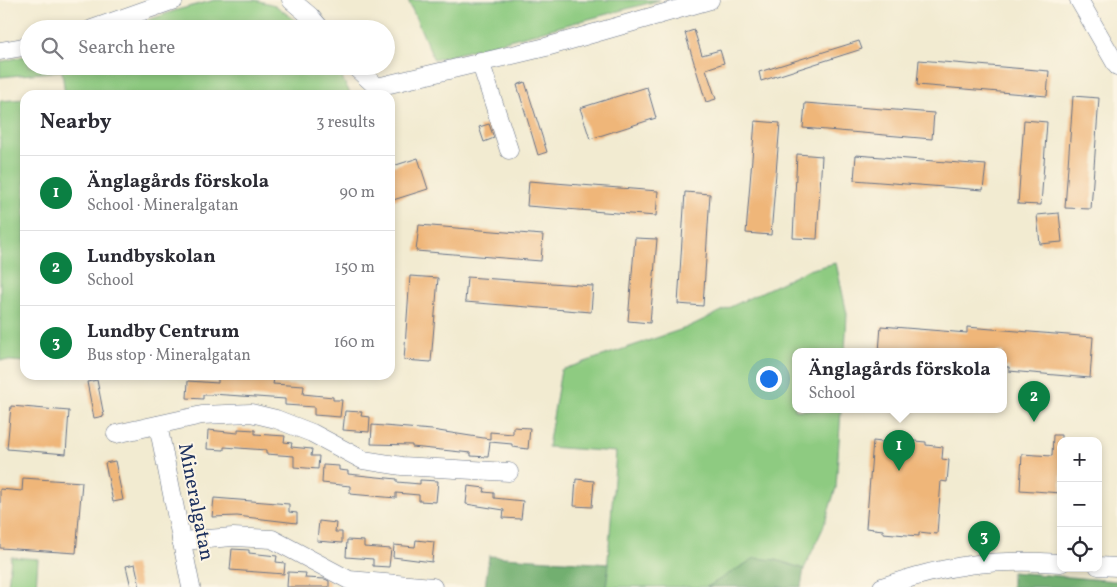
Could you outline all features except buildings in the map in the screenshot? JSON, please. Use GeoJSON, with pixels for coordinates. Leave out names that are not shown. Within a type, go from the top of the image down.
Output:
{"type":"FeatureCollection","features":[{"type":"Feature","properties":{"kind":"street"},"geometry":{"type":"LineString","coordinates":[[117,20],[174,0]]}},
{"type":"Feature","properties":{"kind":"street"},"geometry":{"type":"LineString","coordinates":[[291,0],[311,20]]}},
{"type":"Feature","properties":{"kind":"street"},"geometry":{"type":"LineString","coordinates":[[364,75],[377,87],[480,61],[546,47],[710,0]]}},
{"type":"Feature","properties":{"kind":"street"},"geometry":{"type":"LineString","coordinates":[[1079,0],[1117,66]]}},
{"type":"Feature","properties":{"kind":"street"},"geometry":{"type":"LineString","coordinates":[[0,51],[20,48]]}},
{"type":"Feature","properties":{"kind":"street"},"geometry":{"type":"LineString","coordinates":[[480,61],[509,150]]}},
{"type":"Feature","properties":{"kind":"street"},"geometry":{"type":"LineString","coordinates":[[116,434],[202,415],[251,413],[276,419],[312,433],[363,460],[402,466],[509,472]]}},
{"type":"Feature","properties":{"kind":"street","name":"Mineralgatan"},"geometry":{"type":"LineString","coordinates":[[158,425],[191,587]]}},
{"type":"Feature","properties":{"kind":"street"},"geometry":{"type":"LineString","coordinates":[[181,541],[233,537],[272,539],[349,580],[433,587]]}},
{"type":"Feature","properties":{"kind":"street"},"geometry":{"type":"LineString","coordinates":[[882,587],[919,574],[958,565],[1012,560],[1057,564]]}},
{"type":"Feature","properties":{"kind":"street"},"geometry":{"type":"LineString","coordinates":[[1102,566],[1117,567]]}},
{"type":"Feature","properties":{"kind":"green space"},"geometry":{"type":"Polygon","coordinates":[[[215,0],[255,0],[275,5],[294,20],[149,20],[215,0]]]}},
{"type":"Feature","properties":{"kind":"green space"},"geometry":{"type":"Polygon","coordinates":[[[408,0],[660,0],[434,60],[408,0]]]}},
{"type":"Feature","properties":{"kind":"green space"},"geometry":{"type":"Polygon","coordinates":[[[20,57],[21,75],[0,77],[0,62],[20,57]]]}},
{"type":"Feature","properties":{"kind":"green space"},"geometry":{"type":"Polygon","coordinates":[[[62,75],[341,75],[348,90],[64,90],[62,75]]]}},
{"type":"Feature","properties":{"kind":"green space"},"geometry":{"type":"Polygon","coordinates":[[[20,99],[20,362],[0,360],[0,101],[20,99]]]}},
{"type":"Feature","properties":{"kind":"green space"},"geometry":{"type":"Polygon","coordinates":[[[836,263],[847,314],[845,348],[792,348],[792,413],[841,413],[836,488],[823,528],[804,569],[776,560],[707,587],[606,587],[616,452],[548,447],[561,370],[686,328],[808,270],[836,263]]]}},
{"type":"Feature","properties":{"kind":"green space"},"geometry":{"type":"Polygon","coordinates":[[[489,556],[609,564],[606,587],[485,587],[489,556]]]}},
{"type":"Feature","properties":{"kind":"green space"},"geometry":{"type":"Polygon","coordinates":[[[11,557],[38,559],[36,587],[8,587],[11,557]]]}},
{"type":"Feature","properties":{"kind":"green space"},"geometry":{"type":"Polygon","coordinates":[[[755,558],[776,560],[804,569],[801,587],[707,587],[755,558]]]}},
{"type":"Feature","properties":{"kind":"green space"},"geometry":{"type":"Polygon","coordinates":[[[1012,572],[1117,581],[1117,587],[1012,587],[1012,572]]]}},
{"type":"Feature","properties":{"kind":"place","name":"Lundbyskolan"},"geometry":{"type":"Point","coordinates":[1034,422]}},
{"type":"Feature","properties":{"kind":"place","name":"Änglagårds förskola"},"geometry":{"type":"Point","coordinates":[899,471]}},
{"type":"Feature","properties":{"kind":"place","name":"Lundby Centrum"},"geometry":{"type":"Point","coordinates":[984,562]}}]}
